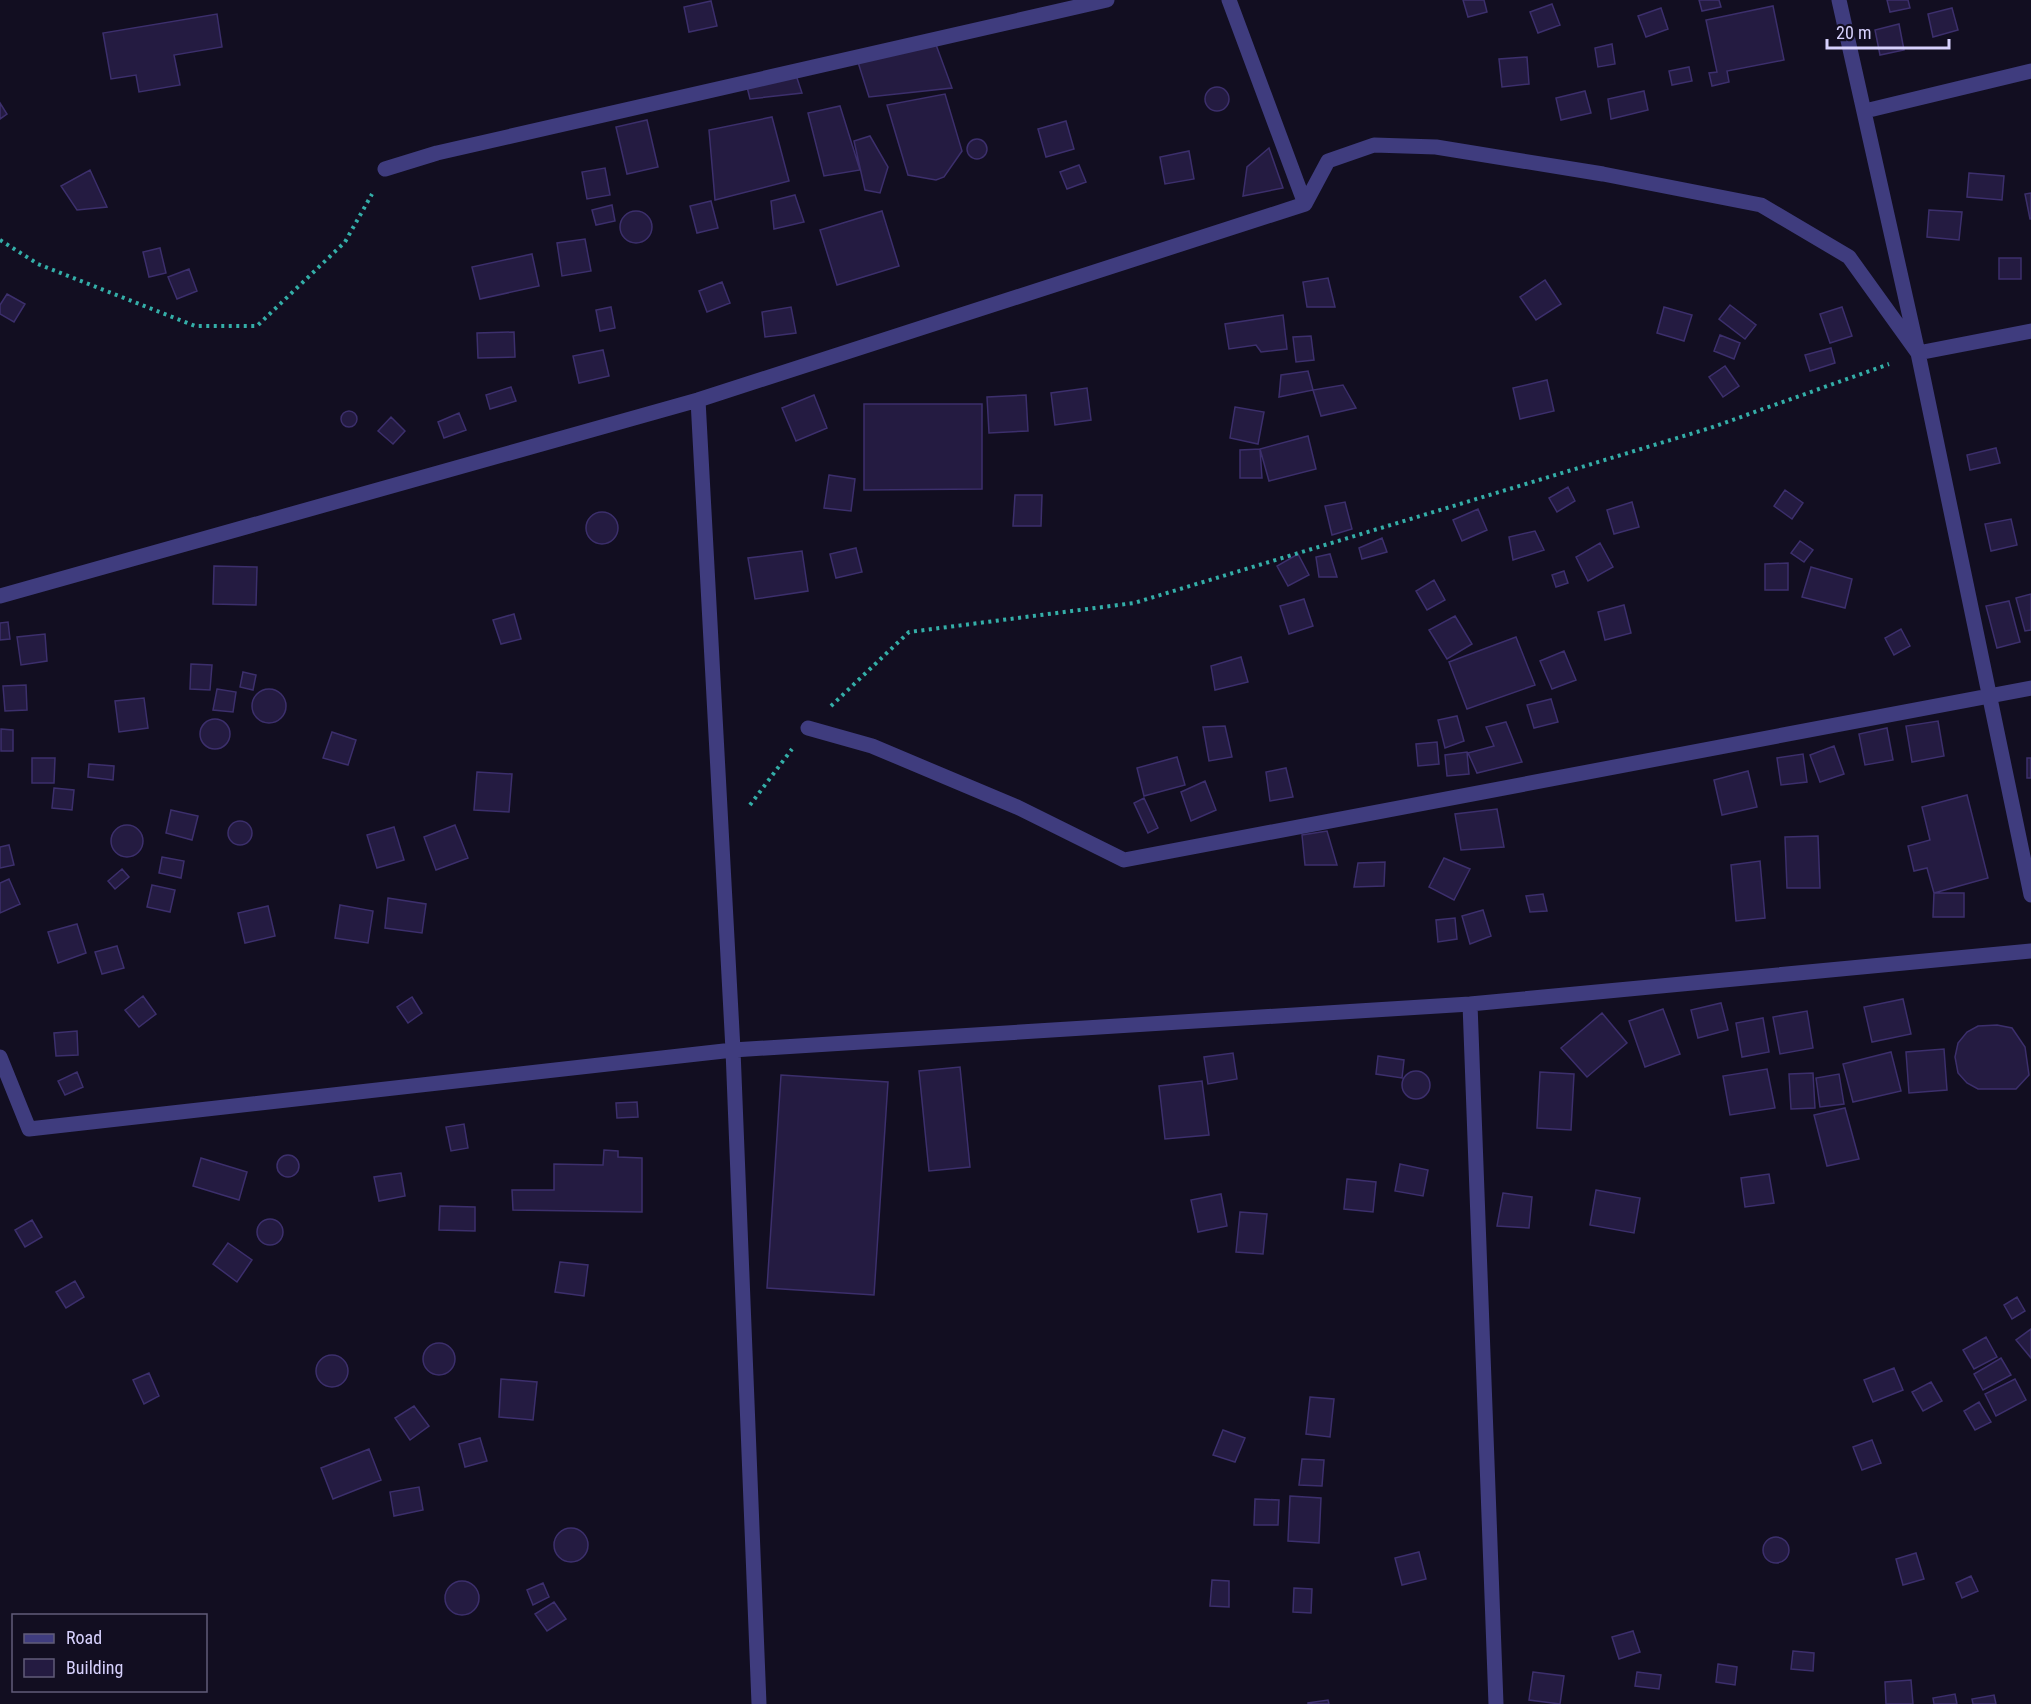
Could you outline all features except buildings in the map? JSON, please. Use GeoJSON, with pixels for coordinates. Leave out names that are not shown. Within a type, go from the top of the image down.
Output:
{"type":"FeatureCollection","features":[{"type":"Feature","properties":{"kind":"street"},"geometry":{"type":"LineString","coordinates":[[385,169],[437,153],[1107,0]]}},
{"type":"Feature","properties":{"kind":"street"},"geometry":{"type":"LineString","coordinates":[[1229,0],[1305,204]]}},
{"type":"Feature","properties":{"kind":"street"},"geometry":{"type":"LineString","coordinates":[[1839,0],[1918,354],[2031,895]]}},
{"type":"Feature","properties":{"kind":"street"},"geometry":{"type":"LineString","coordinates":[[1865,111],[2031,71]]}},
{"type":"Feature","properties":{"kind":"street"},"geometry":{"type":"LineString","coordinates":[[0,596],[698,400],[1305,204],[1329,161],[1374,145],[1436,147],[1603,174],[1761,205],[1849,257],[1918,354]]}},
{"type":"Feature","properties":{"kind":"street"},"geometry":{"type":"LineString","coordinates":[[1918,354],[2031,331]]}},
{"type":"Feature","properties":{"kind":"street"},"geometry":{"type":"LineString","coordinates":[[698,400],[733,1050],[759,1704]]}},
{"type":"Feature","properties":{"kind":"street"},"geometry":{"type":"LineString","coordinates":[[808,728],[872,746],[1017,807],[1124,860],[2031,688]]}},
{"type":"Feature","properties":{"kind":"street"},"geometry":{"type":"LineString","coordinates":[[0,1057],[29,1129],[733,1050],[1470,1004],[2031,951]]}},
{"type":"Feature","properties":{"kind":"street"},"geometry":{"type":"LineString","coordinates":[[1470,1004],[1496,1704]]}},
{"type":"Feature","properties":{"kind":"path"},"geometry":{"type":"LineString","coordinates":[[0,240],[38,264],[195,326],[256,326],[345,242],[385,169]]}},
{"type":"Feature","properties":{"kind":"path"},"geometry":{"type":"LineString","coordinates":[[722,844],[808,728],[909,632],[1134,603],[1710,428],[1918,354]]}}]}
